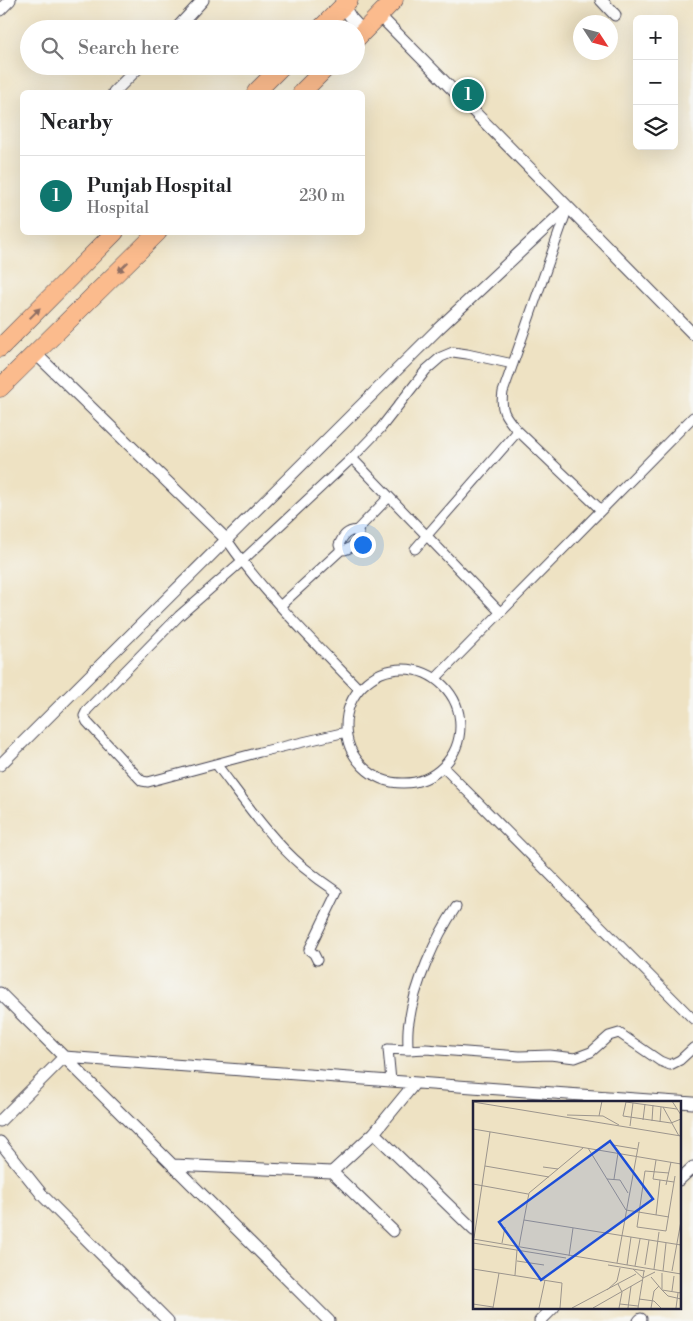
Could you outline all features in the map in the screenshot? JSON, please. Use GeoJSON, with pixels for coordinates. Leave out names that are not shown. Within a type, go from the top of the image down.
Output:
{"type":"FeatureCollection","features":[{"type":"Feature","properties":{"kind":"highway"},"geometry":{"type":"LineString","coordinates":[[365,30],[392,1]]}},
{"type":"Feature","properties":{"kind":"highway"},"geometry":{"type":"LineString","coordinates":[[328,20],[344,2]]}},
{"type":"Feature","properties":{"kind":"highway"},"geometry":{"type":"LineString","coordinates":[[258,90],[273,75]]}},
{"type":"Feature","properties":{"kind":"highway"},"geometry":{"type":"LineString","coordinates":[[304,90],[319,75]]}},
{"type":"Feature","properties":{"kind":"highway"},"geometry":{"type":"LineString","coordinates":[[0,348],[112,235]]}},
{"type":"Feature","properties":{"kind":"highway"},"geometry":{"type":"LineString","coordinates":[[0,388],[155,235]]}},
{"type":"Feature","properties":{"kind":"street"},"geometry":{"type":"LineString","coordinates":[[0,10],[10,0]]}},
{"type":"Feature","properties":{"kind":"street"},"geometry":{"type":"LineString","coordinates":[[184,20],[203,0]]}},
{"type":"Feature","properties":{"kind":"street"},"geometry":{"type":"LineString","coordinates":[[601,0],[615,15]]}},
{"type":"Feature","properties":{"kind":"street"},"geometry":{"type":"LineString","coordinates":[[344,2],[352,20]]}},
{"type":"Feature","properties":{"kind":"street"},"geometry":{"type":"LineString","coordinates":[[380,16],[693,334]]}},
{"type":"Feature","properties":{"kind":"street"},"geometry":{"type":"LineString","coordinates":[[116,90],[131,75]]}},
{"type":"Feature","properties":{"kind":"street"},"geometry":{"type":"LineString","coordinates":[[568,207],[503,392],[502,408],[518,431],[601,510]]}},
{"type":"Feature","properties":{"kind":"street"},"geometry":{"type":"LineString","coordinates":[[0,765],[438,329],[568,207]]}},
{"type":"Feature","properties":{"kind":"street"},"geometry":{"type":"LineString","coordinates":[[346,732],[260,752],[151,782],[142,781],[84,716],[87,710],[179,616],[242,561],[352,458],[380,429],[426,370],[441,357],[453,352],[513,364]]}},
{"type":"Feature","properties":{"kind":"street"},"geometry":{"type":"LineString","coordinates":[[35,353],[227,540],[280,606],[359,689]]}},
{"type":"Feature","properties":{"kind":"street"},"geometry":{"type":"LineString","coordinates":[[436,678],[693,417]]}},
{"type":"Feature","properties":{"kind":"street"},"geometry":{"type":"LineString","coordinates":[[415,549],[518,431]]}},
{"type":"Feature","properties":{"kind":"street"},"geometry":{"type":"LineString","coordinates":[[352,458],[500,612]]}},
{"type":"Feature","properties":{"kind":"street"},"geometry":{"type":"LineString","coordinates":[[280,606],[341,550],[347,550],[353,545],[359,534],[357,530],[389,497]]}},
{"type":"Feature","properties":{"kind":"street"},"geometry":{"type":"LineString","coordinates":[[393,669],[419,670],[436,678],[451,694],[457,705],[460,718],[460,732],[457,745],[451,757],[443,767],[432,775],[413,782],[393,783],[380,779],[359,763],[351,752],[346,732],[347,713],[351,700],[368,680],[380,673],[393,669]]}},
{"type":"Feature","properties":{"kind":"street"},"geometry":{"type":"LineString","coordinates":[[216,764],[285,850],[302,866],[337,892],[309,950],[317,960]]}},
{"type":"Feature","properties":{"kind":"street"},"geometry":{"type":"LineString","coordinates":[[443,767],[693,1019]]}},
{"type":"Feature","properties":{"kind":"street"},"geometry":{"type":"LineString","coordinates":[[408,1050],[409,1023],[420,980],[447,921],[456,907]]}},
{"type":"Feature","properties":{"kind":"street"},"geometry":{"type":"LineString","coordinates":[[0,993],[329,1321]]}},
{"type":"Feature","properties":{"kind":"street"},"geometry":{"type":"LineString","coordinates":[[391,1081],[388,1049],[426,1049],[575,1058],[590,1052],[609,1036],[619,1033],[660,1062],[670,1064],[680,1060],[693,1048]]}},
{"type":"Feature","properties":{"kind":"street"},"geometry":{"type":"LineString","coordinates":[[0,1121],[64,1057],[671,1101]]}},
{"type":"Feature","properties":{"kind":"street"},"geometry":{"type":"LineString","coordinates":[[332,1172],[374,1133],[415,1083]]}},
{"type":"Feature","properties":{"kind":"street"},"geometry":{"type":"LineString","coordinates":[[374,1133],[473,1229]]}},
{"type":"Feature","properties":{"kind":"street"},"geometry":{"type":"LineString","coordinates":[[0,1142],[44,1197],[168,1321]]}},
{"type":"Feature","properties":{"kind":"street"},"geometry":{"type":"LineString","coordinates":[[173,1165],[332,1172],[393,1231]]}},
{"type":"Feature","properties":{"kind":"street"},"geometry":{"type":"LineString","coordinates":[[680,1179],[693,1167]]}},
{"type":"Feature","properties":{"kind":"street"},"geometry":{"type":"LineString","coordinates":[[540,1321],[553,1308]]}},
{"type":"Feature","properties":{"kind":"place","name":"Punjab Hospital"},"geometry":{"type":"Point","coordinates":[468,95]}}]}
